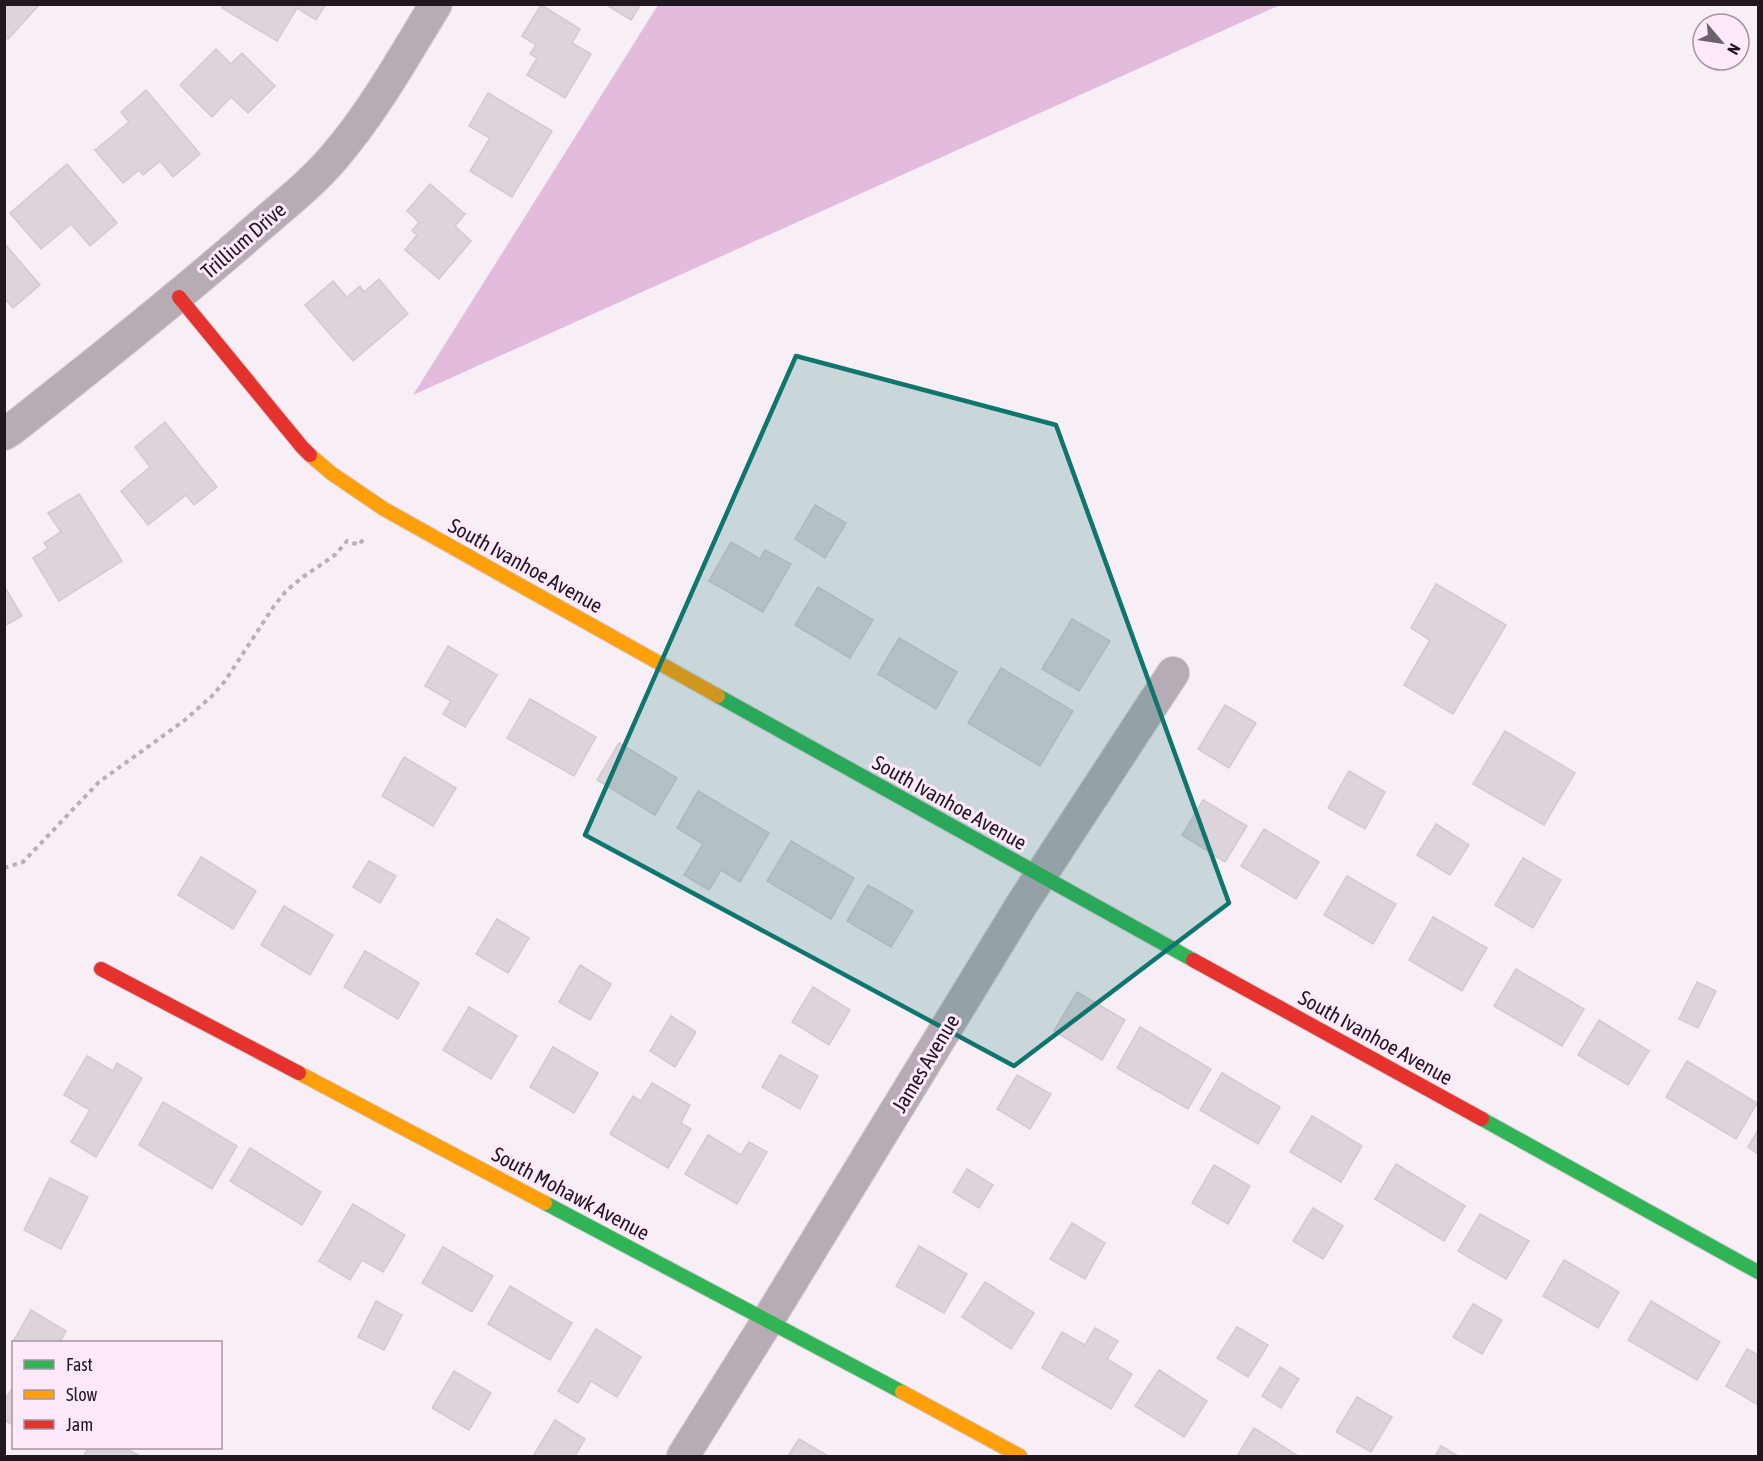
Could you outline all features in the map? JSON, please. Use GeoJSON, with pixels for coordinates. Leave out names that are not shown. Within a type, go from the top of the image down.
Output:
{"type":"FeatureCollection","features":[{"type":"Feature","properties":{"kind":"street","name":"Trillium Drive"},"geometry":{"type":"LineString","coordinates":[[4,434],[179,297],[303,188],[360,126],[436,4]]}},
{"type":"Feature","properties":{"kind":"street","name":"South Ivanhoe Avenue"},"geometry":{"type":"LineString","coordinates":[[179,297],[302,447],[331,473],[384,509],[1040,876],[1758,1272]]}},
{"type":"Feature","properties":{"kind":"street","name":"James Avenue"},"geometry":{"type":"LineString","coordinates":[[683,1456],[1040,876],[1173,673]]}},
{"type":"Feature","properties":{"kind":"street","name":"South Mohawk Avenue"},"geometry":{"type":"LineString","coordinates":[[101,969],[768,1320],[1020,1456]]}},
{"type":"Feature","properties":{"kind":"path"},"geometry":{"type":"LineString","coordinates":[[4,868],[23,862],[99,782],[185,720],[212,696],[225,681],[286,591],[334,555],[347,541],[359,546],[384,509]]}},
{"type":"Feature","properties":{"kind":"highlighted area"},"geometry":{"type":"Polygon","coordinates":[[[796,356],[1056,425],[1229,903],[1014,1066],[585,835],[796,356]]]}},
{"type":"Feature","properties":{"kind":"shaded area"},"geometry":{"type":"Polygon","coordinates":[[[658,4],[1280,5],[413,395],[658,4]]]}},
{"type":"Feature","properties":{"kind":"building"},"geometry":{"type":"Polygon","coordinates":[[[4,4],[40,4],[8,39],[4,36],[4,4]]]}},
{"type":"Feature","properties":{"kind":"building"},"geometry":{"type":"Polygon","coordinates":[[[224,4],[326,4],[316,20],[297,8],[277,41],[222,8],[224,4]]]}},
{"type":"Feature","properties":{"kind":"building"},"geometry":{"type":"Polygon","coordinates":[[[605,4],[641,4],[631,20],[605,4]]]}},
{"type":"Feature","properties":{"kind":"building"},"geometry":{"type":"Polygon","coordinates":[[[541,5],[580,29],[572,43],[591,54],[565,98],[527,75],[537,58],[530,54],[536,45],[522,36],[541,5]]]}},
{"type":"Feature","properties":{"kind":"building"},"geometry":{"type":"Polygon","coordinates":[[[216,49],[231,64],[242,53],[275,86],[248,113],[231,97],[212,117],[180,85],[216,49]]]}},
{"type":"Feature","properties":{"kind":"building"},"geometry":{"type":"Polygon","coordinates":[[[146,90],[200,154],[173,177],[160,161],[143,175],[139,170],[123,183],[95,150],[129,122],[121,112],[146,90]]]}},
{"type":"Feature","properties":{"kind":"building"},"geometry":{"type":"Polygon","coordinates":[[[488,93],[552,131],[512,197],[470,171],[490,138],[469,126],[488,93]]]}},
{"type":"Feature","properties":{"kind":"building"},"geometry":{"type":"Polygon","coordinates":[[[67,164],[117,223],[90,246],[71,224],[41,249],[10,213],[67,164]]]}},
{"type":"Feature","properties":{"kind":"building"},"geometry":{"type":"Polygon","coordinates":[[[430,184],[465,214],[455,226],[471,241],[439,279],[405,250],[417,235],[412,231],[419,222],[407,211],[430,184]]]}},
{"type":"Feature","properties":{"kind":"building"},"geometry":{"type":"Polygon","coordinates":[[[4,243],[40,285],[13,308],[4,298],[4,243]]]}},
{"type":"Feature","properties":{"kind":"building"},"geometry":{"type":"Polygon","coordinates":[[[379,279],[408,314],[353,361],[305,305],[333,281],[347,297],[360,286],[364,292],[379,279]]]}},
{"type":"Feature","properties":{"kind":"building"},"geometry":{"type":"Polygon","coordinates":[[[165,422],[217,487],[194,505],[186,495],[148,525],[121,491],[150,467],[135,447],[165,422]]]}},
{"type":"Feature","properties":{"kind":"building"},"geometry":{"type":"Polygon","coordinates":[[[79,494],[122,561],[59,601],[33,558],[48,548],[44,543],[61,532],[48,513],[79,494]]]}},
{"type":"Feature","properties":{"kind":"building"},"geometry":{"type":"Polygon","coordinates":[[[815,505],[846,523],[825,558],[795,539],[815,505]]]}},
{"type":"Feature","properties":{"kind":"building"},"geometry":{"type":"Polygon","coordinates":[[[731,542],[760,559],[765,550],[791,564],[763,612],[709,581],[731,542]]]}},
{"type":"Feature","properties":{"kind":"building"},"geometry":{"type":"Polygon","coordinates":[[[1436,584],[1506,625],[1453,714],[1404,685],[1430,640],[1411,628],[1436,584]]]}},
{"type":"Feature","properties":{"kind":"building"},"geometry":{"type":"Polygon","coordinates":[[[4,586],[22,616],[4,626],[4,586]]]}},
{"type":"Feature","properties":{"kind":"building"},"geometry":{"type":"Polygon","coordinates":[[[818,587],[873,620],[850,658],[795,625],[818,587]]]}},
{"type":"Feature","properties":{"kind":"building"},"geometry":{"type":"Polygon","coordinates":[[[1072,619],[1110,641],[1079,691],[1042,669],[1072,619]]]}},
{"type":"Feature","properties":{"kind":"building"},"geometry":{"type":"Polygon","coordinates":[[[899,638],[957,672],[936,709],[878,674],[899,638]]]}},
{"type":"Feature","properties":{"kind":"building"},"geometry":{"type":"Polygon","coordinates":[[[448,646],[497,675],[465,727],[443,714],[451,701],[425,686],[448,646]]]}},
{"type":"Feature","properties":{"kind":"building"},"geometry":{"type":"Polygon","coordinates":[[[1001,668],[1073,711],[1040,766],[968,723],[1001,668]]]}},
{"type":"Feature","properties":{"kind":"building"},"geometry":{"type":"Polygon","coordinates":[[[530,699],[596,737],[574,776],[507,738],[530,699]]]}},
{"type":"Feature","properties":{"kind":"building"},"geometry":{"type":"Polygon","coordinates":[[[1225,705],[1256,723],[1229,768],[1198,749],[1225,705]]]}},
{"type":"Feature","properties":{"kind":"building"},"geometry":{"type":"Polygon","coordinates":[[[1505,731],[1575,773],[1544,825],[1473,784],[1505,731]]]}},
{"type":"Feature","properties":{"kind":"building"},"geometry":{"type":"Polygon","coordinates":[[[619,743],[677,778],[655,815],[597,780],[619,743]]]}},
{"type":"Feature","properties":{"kind":"building"},"geometry":{"type":"Polygon","coordinates":[[[404,757],[456,788],[433,826],[382,796],[404,757]]]}},
{"type":"Feature","properties":{"kind":"building"},"geometry":{"type":"Polygon","coordinates":[[[1349,771],[1385,792],[1365,829],[1328,808],[1349,771]]]}},
{"type":"Feature","properties":{"kind":"building"},"geometry":{"type":"Polygon","coordinates":[[[698,791],[769,833],[740,882],[721,870],[709,890],[684,875],[703,844],[677,828],[698,791]]]}},
{"type":"Feature","properties":{"kind":"building"},"geometry":{"type":"Polygon","coordinates":[[[1203,800],[1247,826],[1225,862],[1182,835],[1203,800]]]}},
{"type":"Feature","properties":{"kind":"building"},"geometry":{"type":"Polygon","coordinates":[[[1436,824],[1469,845],[1450,875],[1417,855],[1436,824]]]}},
{"type":"Feature","properties":{"kind":"building"},"geometry":{"type":"Polygon","coordinates":[[[1264,829],[1319,862],[1296,899],[1241,866],[1264,829]]]}},
{"type":"Feature","properties":{"kind":"building"},"geometry":{"type":"Polygon","coordinates":[[[791,841],[854,878],[831,919],[767,881],[791,841]]]}},
{"type":"Feature","properties":{"kind":"building"},"geometry":{"type":"Polygon","coordinates":[[[201,857],[256,891],[233,929],[178,895],[201,857]]]}},
{"type":"Feature","properties":{"kind":"building"},"geometry":{"type":"Polygon","coordinates":[[[1523,858],[1561,880],[1533,928],[1495,905],[1523,858]]]}},
{"type":"Feature","properties":{"kind":"building"},"geometry":{"type":"Polygon","coordinates":[[[369,861],[396,876],[380,903],[353,887],[369,861]]]}},
{"type":"Feature","properties":{"kind":"building"},"geometry":{"type":"Polygon","coordinates":[[[1347,876],[1396,904],[1373,944],[1324,915],[1347,876]]]}},
{"type":"Feature","properties":{"kind":"building"},"geometry":{"type":"Polygon","coordinates":[[[868,885],[913,911],[891,947],[847,921],[868,885]]]}},
{"type":"Feature","properties":{"kind":"building"},"geometry":{"type":"Polygon","coordinates":[[[284,906],[333,935],[310,975],[261,945],[284,906]]]}},
{"type":"Feature","properties":{"kind":"building"},"geometry":{"type":"Polygon","coordinates":[[[1433,917],[1487,948],[1462,991],[1409,960],[1433,917]]]}},
{"type":"Feature","properties":{"kind":"building"},"geometry":{"type":"Polygon","coordinates":[[[497,919],[529,938],[508,973],[476,954],[497,919]]]}},
{"type":"Feature","properties":{"kind":"building"},"geometry":{"type":"Polygon","coordinates":[[[365,951],[419,983],[398,1019],[344,987],[365,951]]]}},
{"type":"Feature","properties":{"kind":"building"},"geometry":{"type":"Polygon","coordinates":[[[580,965],[611,984],[590,1020],[559,1002],[580,965]]]}},
{"type":"Feature","properties":{"kind":"building"},"geometry":{"type":"Polygon","coordinates":[[[1516,969],[1584,1009],[1562,1046],[1494,1006],[1516,969]]]}},
{"type":"Feature","properties":{"kind":"building"},"geometry":{"type":"Polygon","coordinates":[[[1697,982],[1716,991],[1698,1028],[1679,1019],[1697,982]]]}},
{"type":"Feature","properties":{"kind":"building"},"geometry":{"type":"Polygon","coordinates":[[[813,987],[850,1010],[829,1045],[792,1022],[813,987]]]}},
{"type":"Feature","properties":{"kind":"building"},"geometry":{"type":"Polygon","coordinates":[[[1077,992],[1125,1020],[1102,1060],[1054,1031],[1077,992]]]}},
{"type":"Feature","properties":{"kind":"building"},"geometry":{"type":"Polygon","coordinates":[[[469,1007],[517,1036],[491,1079],[443,1050],[469,1007]]]}},
{"type":"Feature","properties":{"kind":"building"},"geometry":{"type":"Polygon","coordinates":[[[671,1016],[696,1032],[675,1067],[650,1051],[671,1016]]]}},
{"type":"Feature","properties":{"kind":"building"},"geometry":{"type":"Polygon","coordinates":[[[1599,1020],[1649,1051],[1628,1085],[1578,1055],[1599,1020]]]}},
{"type":"Feature","properties":{"kind":"building"},"geometry":{"type":"Polygon","coordinates":[[[1140,1027],[1211,1069],[1188,1109],[1117,1068],[1140,1027]]]}},
{"type":"Feature","properties":{"kind":"building"},"geometry":{"type":"Polygon","coordinates":[[[553,1047],[598,1073],[574,1113],[530,1087],[553,1047]]]}},
{"type":"Feature","properties":{"kind":"building"},"geometry":{"type":"Polygon","coordinates":[[[780,1055],[818,1076],[800,1109],[762,1087],[780,1055]]]}},
{"type":"Feature","properties":{"kind":"building"},"geometry":{"type":"Polygon","coordinates":[[[87,1056],[113,1071],[117,1063],[142,1078],[96,1157],[71,1142],[90,1110],[64,1095],[87,1056]]]}},
{"type":"Feature","properties":{"kind":"building"},"geometry":{"type":"Polygon","coordinates":[[[1687,1061],[1757,1103],[1736,1139],[1666,1097],[1687,1061]]]}},
{"type":"Feature","properties":{"kind":"building"},"geometry":{"type":"Polygon","coordinates":[[[1222,1073],[1280,1107],[1258,1144],[1200,1110],[1222,1073]]]}},
{"type":"Feature","properties":{"kind":"building"},"geometry":{"type":"Polygon","coordinates":[[[1017,1075],[1051,1094],[1030,1129],[997,1109],[1017,1075]]]}},
{"type":"Feature","properties":{"kind":"building"},"geometry":{"type":"Polygon","coordinates":[[[652,1083],[690,1105],[681,1123],[691,1129],[668,1168],[610,1134],[633,1096],[641,1101],[652,1083]]]}},
{"type":"Feature","properties":{"kind":"building"},"geometry":{"type":"Polygon","coordinates":[[[163,1102],[237,1146],[212,1189],[139,1145],[163,1102]]]}},
{"type":"Feature","properties":{"kind":"building"},"geometry":{"type":"Polygon","coordinates":[[[1312,1116],[1362,1146],[1341,1182],[1290,1152],[1312,1116]]]}},
{"type":"Feature","properties":{"kind":"building"},"geometry":{"type":"Polygon","coordinates":[[[1758,1130],[1758,1154],[1748,1147],[1758,1130]]]}},
{"type":"Feature","properties":{"kind":"building"},"geometry":{"type":"Polygon","coordinates":[[[708,1135],[741,1155],[749,1142],[767,1152],[737,1204],[685,1174],[708,1135]]]}},
{"type":"Feature","properties":{"kind":"building"},"geometry":{"type":"Polygon","coordinates":[[[250,1148],[321,1192],[302,1225],[230,1181],[250,1148]]]}},
{"type":"Feature","properties":{"kind":"building"},"geometry":{"type":"Polygon","coordinates":[[[1396,1164],[1465,1206],[1444,1241],[1375,1199],[1396,1164]]]}},
{"type":"Feature","properties":{"kind":"building"},"geometry":{"type":"Polygon","coordinates":[[[1214,1165],[1250,1186],[1228,1224],[1192,1203],[1214,1165]]]}},
{"type":"Feature","properties":{"kind":"building"},"geometry":{"type":"Polygon","coordinates":[[[967,1169],[993,1185],[979,1208],[953,1192],[967,1169]]]}},
{"type":"Feature","properties":{"kind":"building"},"geometry":{"type":"Polygon","coordinates":[[[50,1178],[88,1197],[61,1249],[24,1230],[50,1178]]]}},
{"type":"Feature","properties":{"kind":"building"},"geometry":{"type":"Polygon","coordinates":[[[353,1204],[405,1235],[383,1272],[362,1260],[350,1280],[319,1261],[353,1204]]]}},
{"type":"Feature","properties":{"kind":"building"},"geometry":{"type":"Polygon","coordinates":[[[1313,1208],[1343,1226],[1323,1259],[1293,1241],[1313,1208]]]}},
{"type":"Feature","properties":{"kind":"building"},"geometry":{"type":"Polygon","coordinates":[[[1480,1214],[1529,1241],[1506,1279],[1458,1251],[1480,1214]]]}},
{"type":"Feature","properties":{"kind":"building"},"geometry":{"type":"Polygon","coordinates":[[[1072,1223],[1105,1243],[1085,1279],[1050,1259],[1072,1223]]]}},
{"type":"Feature","properties":{"kind":"building"},"geometry":{"type":"Polygon","coordinates":[[[919,1246],[967,1274],[944,1313],[896,1286],[919,1246]]]}},
{"type":"Feature","properties":{"kind":"building"},"geometry":{"type":"Polygon","coordinates":[[[443,1247],[493,1276],[472,1312],[422,1283],[443,1247]]]}},
{"type":"Feature","properties":{"kind":"building"},"geometry":{"type":"Polygon","coordinates":[[[1564,1260],[1619,1292],[1598,1328],[1543,1296],[1564,1260]]]}},
{"type":"Feature","properties":{"kind":"building"},"geometry":{"type":"Polygon","coordinates":[[[985,1282],[1034,1313],[1011,1349],[962,1317],[985,1282]]]}},
{"type":"Feature","properties":{"kind":"building"},"geometry":{"type":"Polygon","coordinates":[[[510,1286],[572,1323],[550,1360],[488,1324],[510,1286]]]}},
{"type":"Feature","properties":{"kind":"building"},"geometry":{"type":"Polygon","coordinates":[[[376,1301],[402,1315],[384,1350],[358,1337],[376,1301]]]}},
{"type":"Feature","properties":{"kind":"building"},"geometry":{"type":"Polygon","coordinates":[[[1651,1301],[1720,1342],[1697,1380],[1628,1340],[1651,1301]]]}},
{"type":"Feature","properties":{"kind":"building"},"geometry":{"type":"Polygon","coordinates":[[[1473,1304],[1502,1320],[1482,1354],[1453,1337],[1473,1304]]]}},
{"type":"Feature","properties":{"kind":"building"},"geometry":{"type":"Polygon","coordinates":[[[31,1310],[66,1331],[61,1341],[14,1341],[31,1310]]]}},
{"type":"Feature","properties":{"kind":"building"},"geometry":{"type":"Polygon","coordinates":[[[1237,1327],[1268,1345],[1248,1377],[1217,1358],[1237,1327]]]}},
{"type":"Feature","properties":{"kind":"building"},"geometry":{"type":"Polygon","coordinates":[[[1095,1328],[1118,1341],[1107,1359],[1132,1374],[1111,1409],[1042,1368],[1062,1332],[1085,1345],[1095,1328]]]}},
{"type":"Feature","properties":{"kind":"building"},"geometry":{"type":"Polygon","coordinates":[[[596,1329],[641,1357],[617,1397],[591,1381],[578,1403],[558,1391],[596,1329]]]}},
{"type":"Feature","properties":{"kind":"building"},"geometry":{"type":"Polygon","coordinates":[[[1747,1349],[1758,1355],[1758,1405],[1726,1386],[1747,1349]]]}},
{"type":"Feature","properties":{"kind":"building"},"geometry":{"type":"Polygon","coordinates":[[[1280,1367],[1299,1379],[1281,1408],[1262,1396],[1280,1367]]]}},
{"type":"Feature","properties":{"kind":"building"},"geometry":{"type":"Polygon","coordinates":[[[1159,1370],[1207,1401],[1184,1437],[1135,1406],[1159,1370]]]}},
{"type":"Feature","properties":{"kind":"building"},"geometry":{"type":"Polygon","coordinates":[[[454,1371],[491,1393],[469,1430],[432,1408],[454,1371]]]}},
{"type":"Feature","properties":{"kind":"building"},"geometry":{"type":"Polygon","coordinates":[[[12,1389],[12,1425],[4,1420],[4,1401],[12,1389]]]}},
{"type":"Feature","properties":{"kind":"building"},"geometry":{"type":"Polygon","coordinates":[[[1357,1397],[1392,1417],[1371,1452],[1336,1432],[1357,1397]]]}},
{"type":"Feature","properties":{"kind":"building"},"geometry":{"type":"Polygon","coordinates":[[[555,1420],[585,1439],[575,1456],[533,1456],[555,1420]]]}},
{"type":"Feature","properties":{"kind":"building"},"geometry":{"type":"Polygon","coordinates":[[[1254,1428],[1298,1456],[1237,1456],[1254,1428]]]}},
{"type":"Feature","properties":{"kind":"building"},"geometry":{"type":"Polygon","coordinates":[[[799,1439],[828,1456],[788,1456],[799,1439]]]}},
{"type":"Feature","properties":{"kind":"building"},"geometry":{"type":"Polygon","coordinates":[[[1441,1446],[1458,1456],[1435,1456],[1441,1446]]]}},
{"type":"Feature","properties":{"kind":"building"},"geometry":{"type":"Polygon","coordinates":[[[88,1449],[127,1449],[140,1456],[83,1456],[88,1449]]]}},
{"type":"Feature","properties":{"kind":"traffic: fast"},"geometry":{"type":"LineString","coordinates":[[718,696],[1193,960]]}},
{"type":"Feature","properties":{"kind":"traffic: fast"},"geometry":{"type":"LineString","coordinates":[[1482,1119],[1758,1272]]}},
{"type":"Feature","properties":{"kind":"traffic: fast"},"geometry":{"type":"LineString","coordinates":[[545,1203],[902,1392]]}},
{"type":"Feature","properties":{"kind":"traffic: slow"},"geometry":{"type":"LineString","coordinates":[[310,455],[331,473],[384,509],[718,696]]}},
{"type":"Feature","properties":{"kind":"traffic: slow"},"geometry":{"type":"LineString","coordinates":[[299,1073],[545,1203]]}},
{"type":"Feature","properties":{"kind":"traffic: slow"},"geometry":{"type":"LineString","coordinates":[[902,1392],[1020,1456]]}},
{"type":"Feature","properties":{"kind":"traffic: jam"},"geometry":{"type":"LineString","coordinates":[[179,297],[310,455]]}},
{"type":"Feature","properties":{"kind":"traffic: jam"},"geometry":{"type":"LineString","coordinates":[[1193,960],[1482,1119]]}},
{"type":"Feature","properties":{"kind":"traffic: jam"},"geometry":{"type":"LineString","coordinates":[[101,969],[299,1073]]}}]}
